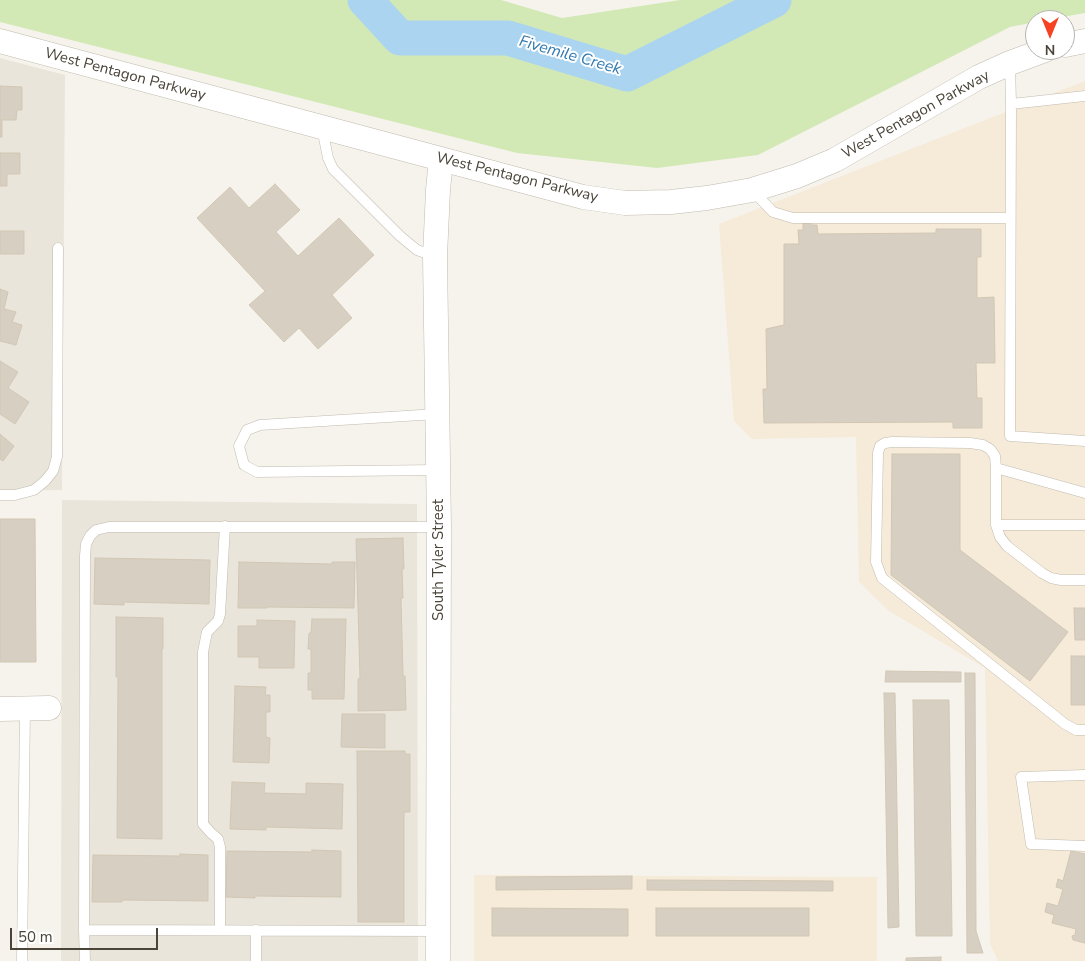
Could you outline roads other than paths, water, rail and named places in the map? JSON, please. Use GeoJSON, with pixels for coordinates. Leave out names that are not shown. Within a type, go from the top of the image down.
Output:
{"type":"FeatureCollection","features":[{"type":"Feature","properties":{"kind":"street","name":"West Pentagon Parkway"},"geometry":{"type":"LineString","coordinates":[[0,41],[583,197],[625,203],[707,198],[752,190],[797,176],[836,160],[954,91],[1025,57]]}},
{"type":"Feature","properties":{"kind":"street","name":"South Tyler Street"},"geometry":{"type":"LineString","coordinates":[[438,961],[439,527],[435,256],[441,159]]}},
{"type":"Feature","properties":{"kind":"street"},"geometry":{"type":"LineString","coordinates":[[0,709],[49,708]]}},
{"type":"Feature","properties":{"kind":"lane"},"geometry":{"type":"LineString","coordinates":[[1010,63],[1010,436],[1085,441]]}},
{"type":"Feature","properties":{"kind":"lane"},"geometry":{"type":"LineString","coordinates":[[1011,104],[1085,96]]}},
{"type":"Feature","properties":{"kind":"lane"},"geometry":{"type":"LineString","coordinates":[[322,127],[328,158],[333,169],[400,236],[417,250],[435,256]]}},
{"type":"Feature","properties":{"kind":"lane"},"geometry":{"type":"LineString","coordinates":[[752,190],[773,212],[793,218],[1010,218]]}},
{"type":"Feature","properties":{"kind":"lane"},"geometry":{"type":"LineString","coordinates":[[0,495],[15,495],[34,490],[45,481],[53,470],[57,457],[58,248]]}},
{"type":"Feature","properties":{"kind":"lane"},"geometry":{"type":"LineString","coordinates":[[437,414],[260,425],[247,430],[239,446],[244,465],[257,472],[438,470]]}},
{"type":"Feature","properties":{"kind":"lane"},"geometry":{"type":"LineString","coordinates":[[1085,580],[1051,578],[1007,546],[1000,537],[996,525],[996,468],[994,456],[990,448],[970,443],[892,442],[880,446],[878,453],[876,562],[882,578],[1065,724],[1076,730],[1085,730]]}},
{"type":"Feature","properties":{"kind":"lane"},"geometry":{"type":"LineString","coordinates":[[996,468],[1085,493]]}},
{"type":"Feature","properties":{"kind":"lane"},"geometry":{"type":"LineString","coordinates":[[996,525],[1085,525]]}},
{"type":"Feature","properties":{"kind":"lane"},"geometry":{"type":"LineString","coordinates":[[220,930],[220,847],[218,839],[204,824],[204,652],[207,632],[218,621],[220,614],[225,526]]}},
{"type":"Feature","properties":{"kind":"lane"},"geometry":{"type":"LineString","coordinates":[[85,961],[86,544],[90,536],[96,530],[109,527],[439,527]]}},
{"type":"Feature","properties":{"kind":"lane"},"geometry":{"type":"LineString","coordinates":[[22,961],[25,709]]}},
{"type":"Feature","properties":{"kind":"lane"},"geometry":{"type":"LineString","coordinates":[[1085,775],[1022,777],[1031,844],[1085,846]]}},
{"type":"Feature","properties":{"kind":"lane"},"geometry":{"type":"LineString","coordinates":[[84,930],[438,931]]}},
{"type":"Feature","properties":{"kind":"lane"},"geometry":{"type":"LineString","coordinates":[[256,930],[256,961]]}},
{"type":"Feature","properties":{"kind":"waterway","name":"Fivemile Creek"},"geometry":{"type":"LineString","coordinates":[[365,0],[400,38],[508,38],[627,74],[774,0]]}}]}
